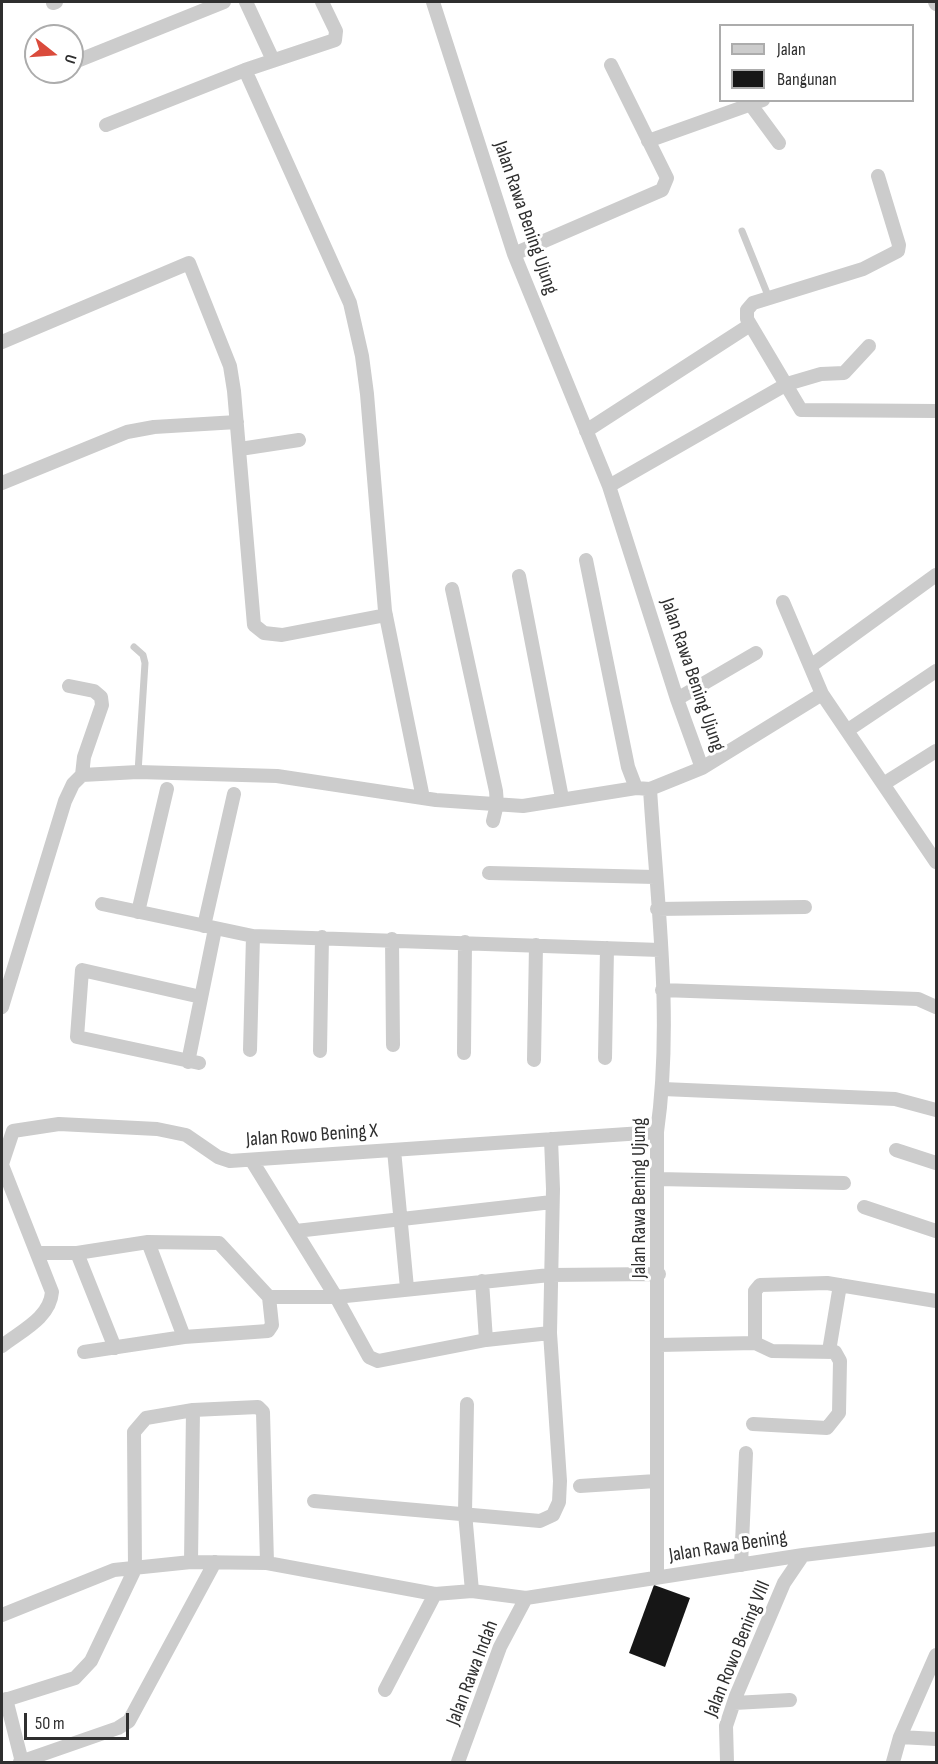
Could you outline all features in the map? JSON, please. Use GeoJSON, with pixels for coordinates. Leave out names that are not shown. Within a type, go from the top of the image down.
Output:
{"type":"FeatureCollection","features":[{"type":"Feature","properties":{"kind":"street"},"geometry":{"type":"LineString","coordinates":[[84,58],[224,2]]}},
{"type":"Feature","properties":{"kind":"street"},"geometry":{"type":"LineString","coordinates":[[246,2],[273,60]]}},
{"type":"Feature","properties":{"kind":"street"},"geometry":{"type":"LineString","coordinates":[[106,125],[245,70],[335,40],[336,31],[322,2]]}},
{"type":"Feature","properties":{"kind":"street","name":"Jalan Rawa Bening Ujung"},"geometry":{"type":"LineString","coordinates":[[433,2],[514,254],[609,486],[677,699],[702,768],[650,789],[662,990],[663,1089],[657,1132],[659,1345],[656,1481],[657,1577]]}},
{"type":"Feature","properties":{"kind":"street"},"geometry":{"type":"LineString","coordinates":[[514,254],[662,190],[667,178],[611,65]]}},
{"type":"Feature","properties":{"kind":"street"},"geometry":{"type":"LineString","coordinates":[[245,70],[350,303],[362,356],[367,394],[386,615],[423,798]]}},
{"type":"Feature","properties":{"kind":"street"},"geometry":{"type":"LineString","coordinates":[[648,141],[757,103],[779,143]]}},
{"type":"Feature","properties":{"kind":"street"},"geometry":{"type":"LineString","coordinates":[[878,176],[899,245],[898,251],[863,269],[753,303],[747,310],[750,325],[787,384],[797,406],[806,411],[936,411]]}},
{"type":"Feature","properties":{"kind":"street"},"geometry":{"type":"LineString","coordinates":[[2,342],[189,263],[230,366],[240,449],[254,625],[259,630],[270,634],[282,634],[386,615]]}},
{"type":"Feature","properties":{"kind":"street"},"geometry":{"type":"LineString","coordinates":[[586,431],[750,325]]}},
{"type":"Feature","properties":{"kind":"street"},"geometry":{"type":"LineString","coordinates":[[609,486],[787,384],[821,374],[844,373],[869,346]]}},
{"type":"Feature","properties":{"kind":"street"},"geometry":{"type":"LineString","coordinates":[[2,483],[127,432],[154,427],[237,422]]}},
{"type":"Feature","properties":{"kind":"street"},"geometry":{"type":"LineString","coordinates":[[240,449],[299,440]]}},
{"type":"Feature","properties":{"kind":"street"},"geometry":{"type":"LineString","coordinates":[[586,560],[628,767],[636,788]]}},
{"type":"Feature","properties":{"kind":"street"},"geometry":{"type":"LineString","coordinates":[[812,665],[936,575]]}},
{"type":"Feature","properties":{"kind":"street"},"geometry":{"type":"LineString","coordinates":[[519,576],[562,798]]}},
{"type":"Feature","properties":{"kind":"street"},"geometry":{"type":"LineString","coordinates":[[452,589],[497,804],[493,821]]}},
{"type":"Feature","properties":{"kind":"street"},"geometry":{"type":"LineString","coordinates":[[783,602],[812,665],[822,694],[885,783],[936,862]]}},
{"type":"Feature","properties":{"kind":"street"},"geometry":{"type":"LineString","coordinates":[[677,699],[756,653]]}},
{"type":"Feature","properties":{"kind":"street"},"geometry":{"type":"LineString","coordinates":[[848,730],[936,671]]}},
{"type":"Feature","properties":{"kind":"street"},"geometry":{"type":"LineString","coordinates":[[2,1007],[65,801],[73,784],[82,774],[84,757],[102,705],[101,697],[94,691],[69,686]]}},
{"type":"Feature","properties":{"kind":"street"},"geometry":{"type":"LineString","coordinates":[[702,768],[822,694]]}},
{"type":"Feature","properties":{"kind":"street"},"geometry":{"type":"LineString","coordinates":[[885,783],[936,751]]}},
{"type":"Feature","properties":{"kind":"street"},"geometry":{"type":"LineString","coordinates":[[82,774],[138,772],[277,776],[423,798],[523,806],[636,788],[650,789]]}},
{"type":"Feature","properties":{"kind":"street"},"geometry":{"type":"LineString","coordinates":[[138,912],[166,789]]}},
{"type":"Feature","properties":{"kind":"street"},"geometry":{"type":"LineString","coordinates":[[201,997],[81,970],[76,1037],[194,1063],[210,927],[234,794]]}},
{"type":"Feature","properties":{"kind":"street"},"geometry":{"type":"LineString","coordinates":[[489,873],[656,877]]}},
{"type":"Feature","properties":{"kind":"street"},"geometry":{"type":"LineString","coordinates":[[102,904],[253,936],[660,950]]}},
{"type":"Feature","properties":{"kind":"street"},"geometry":{"type":"LineString","coordinates":[[657,909],[805,907]]}},
{"type":"Feature","properties":{"kind":"street"},"geometry":{"type":"LineString","coordinates":[[250,1050],[253,936]]}},
{"type":"Feature","properties":{"kind":"street"},"geometry":{"type":"LineString","coordinates":[[320,1051],[322,937]]}},
{"type":"Feature","properties":{"kind":"street"},"geometry":{"type":"LineString","coordinates":[[392,939],[393,1045]]}},
{"type":"Feature","properties":{"kind":"street"},"geometry":{"type":"LineString","coordinates":[[464,1053],[465,942]]}},
{"type":"Feature","properties":{"kind":"street"},"geometry":{"type":"LineString","coordinates":[[534,1060],[536,945]]}},
{"type":"Feature","properties":{"kind":"street"},"geometry":{"type":"LineString","coordinates":[[605,1058],[607,948]]}},
{"type":"Feature","properties":{"kind":"street"},"geometry":{"type":"LineString","coordinates":[[662,990],[918,999],[936,1007]]}},
{"type":"Feature","properties":{"kind":"street"},"geometry":{"type":"LineString","coordinates":[[663,1089],[895,1099],[936,1110]]}},
{"type":"Feature","properties":{"kind":"street","name":"Jalan Rowo Bening X"},"geometry":{"type":"LineString","coordinates":[[7,1127],[100,1124],[158,1129],[186,1135],[218,1157],[230,1161],[657,1132]]}},
{"type":"Feature","properties":{"kind":"street"},"geometry":{"type":"LineString","coordinates":[[2,1346],[49,1309],[52,1292],[2,1164],[7,1127]]}},
{"type":"Feature","properties":{"kind":"street"},"geometry":{"type":"LineString","coordinates":[[314,1501],[540,1521],[553,1515],[559,1502],[550,1333],[551,1139]]}},
{"type":"Feature","properties":{"kind":"street"},"geometry":{"type":"LineString","coordinates":[[394,1150],[407,1288]]}},
{"type":"Feature","properties":{"kind":"street"},"geometry":{"type":"LineString","coordinates":[[896,1150],[936,1163]]}},
{"type":"Feature","properties":{"kind":"street"},"geometry":{"type":"LineString","coordinates":[[252,1161],[336,1297],[369,1358],[374,1360],[486,1340],[550,1333]]}},
{"type":"Feature","properties":{"kind":"street"},"geometry":{"type":"LineString","coordinates":[[658,1179],[844,1183]]}},
{"type":"Feature","properties":{"kind":"street"},"geometry":{"type":"LineString","coordinates":[[296,1231],[552,1202]]}},
{"type":"Feature","properties":{"kind":"street"},"geometry":{"type":"LineString","coordinates":[[864,1207],[936,1231]]}},
{"type":"Feature","properties":{"kind":"street"},"geometry":{"type":"LineString","coordinates":[[148,1242],[184,1336]]}},
{"type":"Feature","properties":{"kind":"street"},"geometry":{"type":"LineString","coordinates":[[42,1253],[77,1253],[148,1242],[219,1243],[269,1297],[272,1324],[268,1331],[184,1336],[84,1352]]}},
{"type":"Feature","properties":{"kind":"street"},"geometry":{"type":"LineString","coordinates":[[77,1253],[115,1348]]}},
{"type":"Feature","properties":{"kind":"street"},"geometry":{"type":"LineString","coordinates":[[269,1297],[336,1297],[550,1275],[658,1274]]}},
{"type":"Feature","properties":{"kind":"street"},"geometry":{"type":"LineString","coordinates":[[482,1281],[486,1340]]}},
{"type":"Feature","properties":{"kind":"street"},"geometry":{"type":"LineString","coordinates":[[755,1343],[755,1291],[760,1285],[840,1285],[936,1301]]}},
{"type":"Feature","properties":{"kind":"street"},"geometry":{"type":"LineString","coordinates":[[830,1351],[840,1285]]}},
{"type":"Feature","properties":{"kind":"street"},"geometry":{"type":"LineString","coordinates":[[659,1345],[755,1343],[772,1352],[835,1352],[840,1361],[839,1413],[834,1422],[827,1428],[753,1424]]}},
{"type":"Feature","properties":{"kind":"street"},"geometry":{"type":"LineString","coordinates":[[467,1404],[465,1513],[472,1592]]}},
{"type":"Feature","properties":{"kind":"street"},"geometry":{"type":"LineString","coordinates":[[214,1562],[129,1720],[118,1728],[26,1762],[4,1700],[81,1674],[91,1661],[135,1569],[134,1432],[146,1418],[193,1410],[258,1407],[263,1412],[267,1563]]}},
{"type":"Feature","properties":{"kind":"street"},"geometry":{"type":"LineString","coordinates":[[191,1562],[193,1410]]}},
{"type":"Feature","properties":{"kind":"street"},"geometry":{"type":"LineString","coordinates":[[741,1565],[746,1453]]}},
{"type":"Feature","properties":{"kind":"street"},"geometry":{"type":"LineString","coordinates":[[580,1486],[656,1481]]}},
{"type":"Feature","properties":{"kind":"street","name":"Jalan Rawa Bening"},"geometry":{"type":"LineString","coordinates":[[2,1615],[114,1570],[191,1562],[267,1563],[435,1594],[472,1592],[526,1598],[803,1555],[936,1539]]}},
{"type":"Feature","properties":{"kind":"street","name":"Jalan Rowo Bening VIII"},"geometry":{"type":"LineString","coordinates":[[727,1762],[726,1726],[734,1703],[784,1583],[803,1555]]}},
{"type":"Feature","properties":{"kind":"street"},"geometry":{"type":"LineString","coordinates":[[385,1690],[435,1594]]}},
{"type":"Feature","properties":{"kind":"street","name":"Jalan Rawa Indah"},"geometry":{"type":"LineString","coordinates":[[458,1762],[500,1647],[526,1598]]}},
{"type":"Feature","properties":{"kind":"street"},"geometry":{"type":"LineString","coordinates":[[893,1762],[900,1737],[936,1655]]}},
{"type":"Feature","properties":{"kind":"street"},"geometry":{"type":"LineString","coordinates":[[734,1703],[790,1700]]}},
{"type":"Feature","properties":{"kind":"street"},"geometry":{"type":"LineString","coordinates":[[900,1737],[936,1739]]}},
{"type":"Feature","properties":{"kind":"lane"},"geometry":{"type":"LineString","coordinates":[[742,231],[769,298]]}},
{"type":"Feature","properties":{"kind":"lane"},"geometry":{"type":"LineString","coordinates":[[134,647],[143,655],[145,663],[138,772]]}},
{"type":"Feature","properties":{"kind":"building"},"geometry":{"type":"Polygon","coordinates":[[[654,1585],[690,1598],[665,1667],[629,1653],[654,1585]]]}}]}
